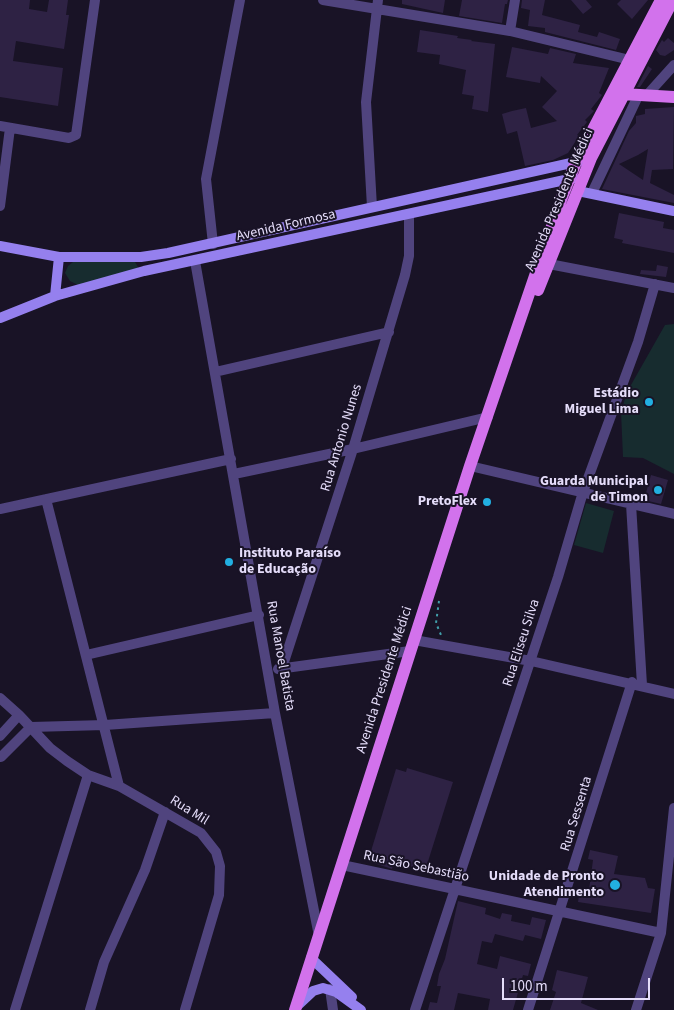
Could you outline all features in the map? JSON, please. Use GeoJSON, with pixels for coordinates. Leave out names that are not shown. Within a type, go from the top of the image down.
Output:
{"type":"FeatureCollection","features":[{"type":"Feature","properties":{"kind":"main road","name":"Avenida Presidente Médici"},"geometry":{"type":"LineString","coordinates":[[296,1008],[470,466],[568,179],[661,0]]}},
{"type":"Feature","properties":{"kind":"main road","name":"Avenida Presidente Médici"},"geometry":{"type":"LineString","coordinates":[[507,360],[549,264],[591,158],[673,0]]}},
{"type":"Feature","properties":{"kind":"main road"},"geometry":{"type":"LineString","coordinates":[[623,94],[674,97]]}},
{"type":"Feature","properties":{"kind":"main road","name":"Avenida Formosa"},"geometry":{"type":"LineString","coordinates":[[0,246],[34,254],[59,257],[140,257],[213,244],[591,158]]}},
{"type":"Feature","properties":{"kind":"main road","name":"Avenida Formosa"},"geometry":{"type":"LineString","coordinates":[[0,318],[55,296],[144,272],[345,226],[583,176]]}},
{"type":"Feature","properties":{"kind":"main road"},"geometry":{"type":"LineString","coordinates":[[578,191],[674,210]]}},
{"type":"Feature","properties":{"kind":"main road"},"geometry":{"type":"LineString","coordinates":[[343,215],[345,226]]}},
{"type":"Feature","properties":{"kind":"main road"},"geometry":{"type":"LineString","coordinates":[[274,230],[278,241]]}},
{"type":"Feature","properties":{"kind":"main road"},"geometry":{"type":"LineString","coordinates":[[55,296],[59,257]]}},
{"type":"Feature","properties":{"kind":"main road"},"geometry":{"type":"LineString","coordinates":[[140,257],[144,272]]}},
{"type":"Feature","properties":{"kind":"main road"},"geometry":{"type":"LineString","coordinates":[[311,958],[366,1010]]}},
{"type":"Feature","properties":{"kind":"main road"},"geometry":{"type":"LineString","coordinates":[[296,1008],[318,988],[330,989],[362,1010]]}},
{"type":"Feature","properties":{"kind":"street"},"geometry":{"type":"LineString","coordinates":[[0,206],[5,127],[69,138],[74,137],[77,132],[94,0]]}},
{"type":"Feature","properties":{"kind":"street"},"geometry":{"type":"LineString","coordinates":[[213,244],[206,179],[240,0]]}},
{"type":"Feature","properties":{"kind":"street"},"geometry":{"type":"LineString","coordinates":[[323,0],[377,5],[510,31],[630,60]]}},
{"type":"Feature","properties":{"kind":"street"},"geometry":{"type":"LineString","coordinates":[[510,31],[515,0]]}},
{"type":"Feature","properties":{"kind":"street"},"geometry":{"type":"LineString","coordinates":[[372,207],[366,102],[377,5]]}},
{"type":"Feature","properties":{"kind":"street"},"geometry":{"type":"LineString","coordinates":[[592,193],[643,95],[674,65]]}},
{"type":"Feature","properties":{"kind":"street","name":"Rua Antonio Nunes"},"geometry":{"type":"LineString","coordinates":[[282,668],[389,332],[409,256],[409,214]]}},
{"type":"Feature","properties":{"kind":"street","name":"Rua Manoel Batista"},"geometry":{"type":"LineString","coordinates":[[195,261],[269,670],[275,713],[319,936]]}},
{"type":"Feature","properties":{"kind":"street"},"geometry":{"type":"LineString","coordinates":[[549,264],[674,288]]}},
{"type":"Feature","properties":{"kind":"street","name":"Rua Eliseu Silva"},"geometry":{"type":"LineString","coordinates":[[416,1010],[531,661],[583,492],[638,342],[655,284]]}},
{"type":"Feature","properties":{"kind":"street"},"geometry":{"type":"LineString","coordinates":[[215,372],[389,332]]}},
{"type":"Feature","properties":{"kind":"street"},"geometry":{"type":"LineString","coordinates":[[234,474],[353,449],[488,417]]}},
{"type":"Feature","properties":{"kind":"street"},"geometry":{"type":"LineString","coordinates":[[0,509],[231,459]]}},
{"type":"Feature","properties":{"kind":"street"},"geometry":{"type":"LineString","coordinates":[[470,466],[674,514]]}},
{"type":"Feature","properties":{"kind":"street"},"geometry":{"type":"LineString","coordinates":[[46,499],[119,786]]}},
{"type":"Feature","properties":{"kind":"street"},"geometry":{"type":"LineString","coordinates":[[631,504],[637,684]]}},
{"type":"Feature","properties":{"kind":"street"},"geometry":{"type":"LineString","coordinates":[[86,655],[259,615]]}},
{"type":"Feature","properties":{"kind":"street"},"geometry":{"type":"LineString","coordinates":[[269,670],[412,646],[448,647],[531,661],[674,694]]}},
{"type":"Feature","properties":{"kind":"street","name":"Rua Sessenta"},"geometry":{"type":"LineString","coordinates":[[528,1010],[637,684]]}},
{"type":"Feature","properties":{"kind":"street","name":"Rua Mil"},"geometry":{"type":"LineString","coordinates":[[0,698],[50,748],[88,775],[119,786],[201,833],[216,852],[220,866],[219,895],[185,1010]]}},
{"type":"Feature","properties":{"kind":"street"},"geometry":{"type":"LineString","coordinates":[[0,758],[31,727],[105,726],[275,713]]}},
{"type":"Feature","properties":{"kind":"street"},"geometry":{"type":"LineString","coordinates":[[0,736],[19,715]]}},
{"type":"Feature","properties":{"kind":"street"},"geometry":{"type":"LineString","coordinates":[[15,1010],[88,775]]}},
{"type":"Feature","properties":{"kind":"street"},"geometry":{"type":"LineString","coordinates":[[636,1010],[662,930],[674,808]]}},
{"type":"Feature","properties":{"kind":"street"},"geometry":{"type":"LineString","coordinates":[[90,1010],[104,962],[145,870],[166,812]]}},
{"type":"Feature","properties":{"kind":"street","name":"Rua São Sebastião"},"geometry":{"type":"LineString","coordinates":[[342,865],[662,930],[674,928]]}},
{"type":"Feature","properties":{"kind":"street"},"geometry":{"type":"LineString","coordinates":[[330,989],[333,1010]]}},
{"type":"Feature","properties":{"kind":"path"},"geometry":{"type":"LineString","coordinates":[[440,592],[436,623],[448,647]]}},
{"type":"Feature","properties":{"kind":"green space"},"geometry":{"type":"Polygon","coordinates":[[[73,262],[135,262],[138,267],[137,270],[78,285],[70,281],[65,273],[68,266],[73,262]]]}},
{"type":"Feature","properties":{"kind":"green space","name":"Estádio Miguel Lima"},"geometry":{"type":"Polygon","coordinates":[[[674,324],[674,474],[643,458],[623,457],[621,412],[627,392],[665,325],[674,324]]]}},
{"type":"Feature","properties":{"kind":"green space"},"geometry":{"type":"Polygon","coordinates":[[[586,503],[614,511],[603,553],[574,545],[586,503]]]}},
{"type":"Feature","properties":{"kind":"building"},"geometry":{"type":"Polygon","coordinates":[[[0,0],[30,0],[29,9],[47,12],[49,0],[68,0],[66,15],[69,15],[64,49],[16,41],[13,61],[63,68],[58,106],[0,97],[0,0]]]}},
{"type":"Feature","properties":{"kind":"building"},"geometry":{"type":"Polygon","coordinates":[[[402,0],[445,0],[443,13],[402,4],[402,0]]]}},
{"type":"Feature","properties":{"kind":"building"},"geometry":{"type":"Polygon","coordinates":[[[462,0],[508,0],[507,4],[505,4],[502,23],[459,16],[462,0]]]}},
{"type":"Feature","properties":{"kind":"building"},"geometry":{"type":"Polygon","coordinates":[[[522,0],[545,0],[542,15],[580,25],[578,32],[597,37],[599,32],[620,39],[616,50],[545,32],[545,28],[528,26],[530,10],[521,8],[522,0]]]}},
{"type":"Feature","properties":{"kind":"building"},"geometry":{"type":"Polygon","coordinates":[[[571,0],[586,0],[592,7],[583,14],[571,0]]]}},
{"type":"Feature","properties":{"kind":"building"},"geometry":{"type":"Polygon","coordinates":[[[621,0],[648,0],[632,19],[617,4],[621,0]]]}},
{"type":"Feature","properties":{"kind":"building"},"geometry":{"type":"Polygon","coordinates":[[[420,30],[495,44],[488,112],[472,109],[474,96],[462,94],[466,70],[439,64],[440,55],[417,52],[420,30]]]}},
{"type":"Feature","properties":{"kind":"building"},"geometry":{"type":"Polygon","coordinates":[[[668,38],[674,43],[674,50],[665,56],[660,55],[656,50],[662,40],[664,42],[668,38]]]}},
{"type":"Feature","properties":{"kind":"building"},"geometry":{"type":"Polygon","coordinates":[[[512,47],[548,54],[550,48],[576,54],[573,63],[609,68],[599,93],[602,95],[591,109],[594,111],[585,120],[587,122],[577,135],[579,136],[568,153],[553,160],[525,166],[517,131],[507,134],[502,114],[512,111],[526,108],[531,128],[557,121],[542,107],[557,91],[541,76],[540,83],[506,77],[512,47]]]}},
{"type":"Feature","properties":{"kind":"building"},"geometry":{"type":"Polygon","coordinates":[[[648,66],[652,69],[640,87],[637,87],[648,66]]]}},
{"type":"Feature","properties":{"kind":"building"},"geometry":{"type":"Polygon","coordinates":[[[674,107],[673,169],[652,170],[650,183],[674,195],[674,203],[602,189],[629,131],[636,123],[636,116],[645,114],[645,109],[674,107]],[[648,149],[619,164],[643,180],[648,149]]]}},
{"type":"Feature","properties":{"kind":"building"},"geometry":{"type":"Polygon","coordinates":[[[619,213],[664,222],[663,228],[674,230],[674,253],[622,243],[623,240],[614,238],[619,213]]]}},
{"type":"Feature","properties":{"kind":"building"},"geometry":{"type":"Polygon","coordinates":[[[657,265],[668,267],[666,277],[640,274],[641,270],[656,271],[657,265]]]}},
{"type":"Feature","properties":{"kind":"building"},"geometry":{"type":"Polygon","coordinates":[[[651,475],[668,480],[661,504],[644,500],[651,475]]]}},
{"type":"Feature","properties":{"kind":"building"},"geometry":{"type":"Polygon","coordinates":[[[407,768],[453,782],[425,871],[394,861],[392,869],[368,861],[396,769],[406,772],[407,768]]]}},
{"type":"Feature","properties":{"kind":"building"},"geometry":{"type":"Polygon","coordinates":[[[590,850],[618,856],[614,874],[645,878],[648,888],[655,889],[651,913],[578,902],[580,889],[589,890],[593,860],[588,859],[590,850]]]}},
{"type":"Feature","properties":{"kind":"building"},"geometry":{"type":"Polygon","coordinates":[[[458,901],[486,908],[485,914],[500,919],[502,913],[512,915],[511,921],[530,925],[532,917],[546,920],[541,939],[525,935],[523,941],[495,934],[492,943],[482,941],[477,964],[497,969],[500,956],[531,964],[528,976],[523,975],[513,1010],[488,1010],[490,999],[458,993],[454,1010],[428,1010],[430,1002],[437,1003],[441,986],[437,986],[439,974],[445,959],[458,901]]]}},
{"type":"Feature","properties":{"kind":"building"},"geometry":{"type":"Polygon","coordinates":[[[557,970],[588,977],[581,1003],[598,1010],[550,1010],[556,992],[552,990],[557,970]]]}},
{"type":"Feature","properties":{"kind":"place","name":"Estádio Miguel Lima"},"geometry":{"type":"Point","coordinates":[649,402]}},
{"type":"Feature","properties":{"kind":"place","name":"Guarda Municipal de Timon"},"geometry":{"type":"Point","coordinates":[658,490]}},
{"type":"Feature","properties":{"kind":"place","name":"PretoFlex"},"geometry":{"type":"Point","coordinates":[487,502]}},
{"type":"Feature","properties":{"kind":"place","name":"Instituto Paraíso de Educação"},"geometry":{"type":"Point","coordinates":[229,562]}},
{"type":"Feature","properties":{"kind":"place","name":"Unidade de Pronto Atendimento"},"geometry":{"type":"Point","coordinates":[615,885]}}]}
